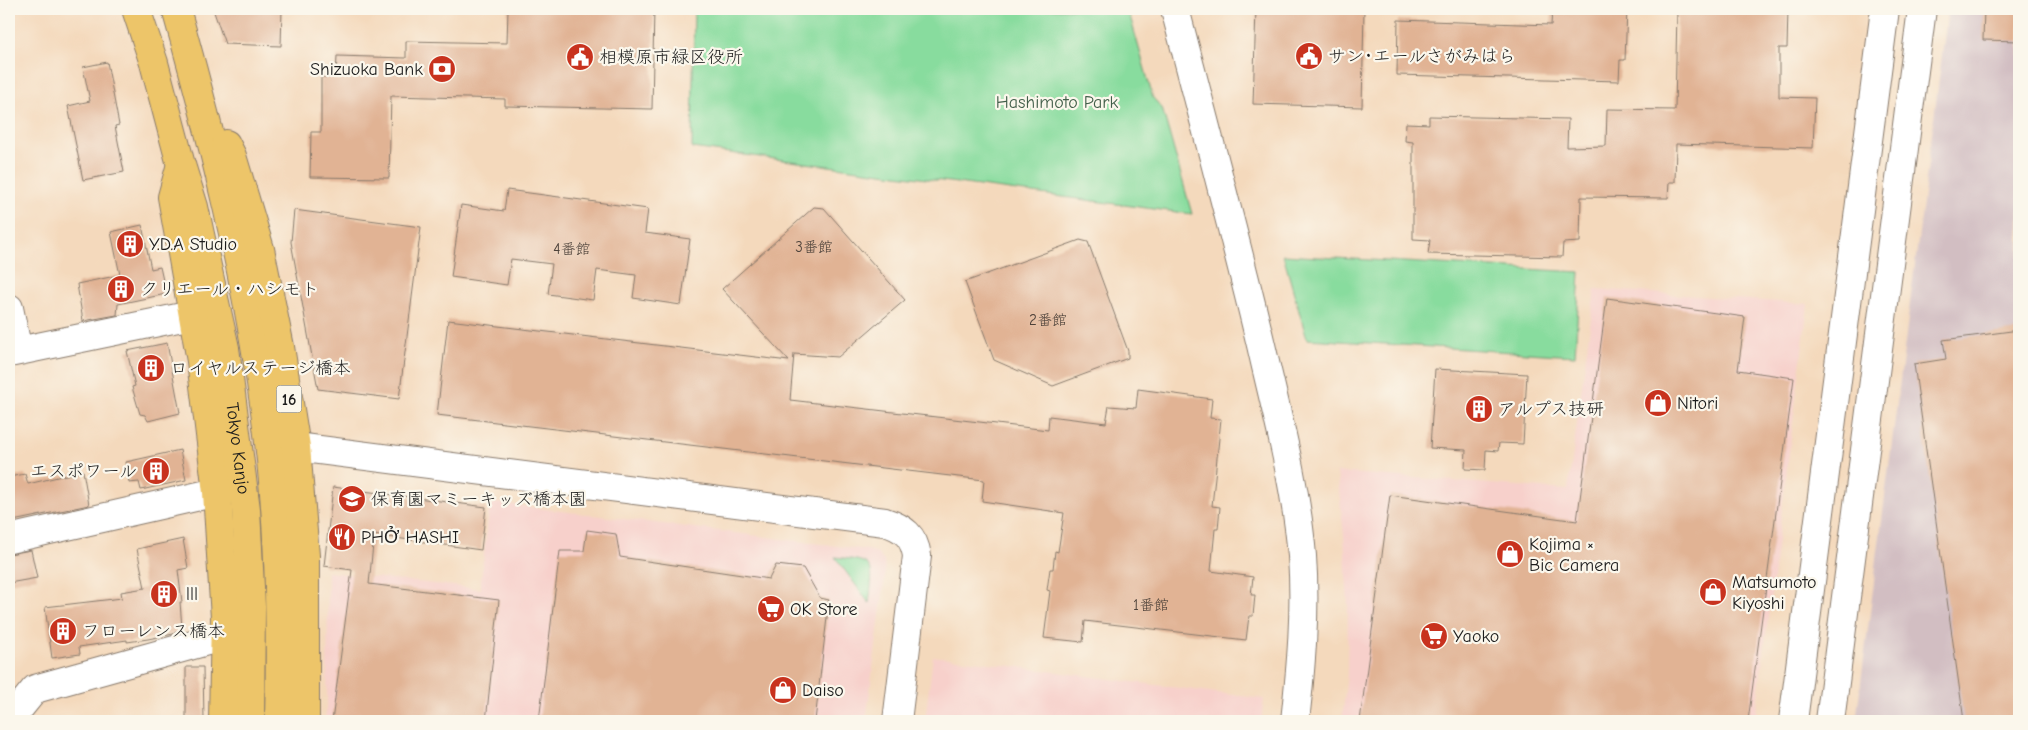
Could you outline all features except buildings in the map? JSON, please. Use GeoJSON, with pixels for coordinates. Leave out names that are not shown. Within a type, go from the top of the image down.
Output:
{"type":"FeatureCollection","features":[{"type":"Feature","properties":{"kind":"highway","name":"Tokyo Kanjo"},"geometry":{"type":"LineString","coordinates":[[136,9],[154,63],[194,207],[225,348],[240,455],[250,568],[250,721]]}},
{"type":"Feature","properties":{"kind":"highway","name":"Tokyo Kanjo"},"geometry":{"type":"LineString","coordinates":[[176,9],[199,91],[226,207],[258,372],[271,459],[278,567],[279,721]]}},
{"type":"Feature","properties":{"kind":"highway","name":"16"},"geometry":{"type":"LineString","coordinates":[[199,91],[232,156],[260,249],[280,347],[296,447],[305,556],[305,721]]}},
{"type":"Feature","properties":{"kind":"highway"},"geometry":{"type":"LineString","coordinates":[[181,165],[172,197],[201,361],[217,492],[225,636],[223,721]]}},
{"type":"Feature","properties":{"kind":"street"},"geometry":{"type":"LineString","coordinates":[[1175,9],[1253,313],[1284,444],[1295,501],[1302,558],[1303,615],[1295,721]]}},
{"type":"Feature","properties":{"kind":"street"},"geometry":{"type":"LineString","coordinates":[[1793,721],[1886,9]]}},
{"type":"Feature","properties":{"kind":"street"},"geometry":{"type":"LineString","coordinates":[[1830,721],[1922,9]]}},
{"type":"Feature","properties":{"kind":"street"},"geometry":{"type":"LineString","coordinates":[[9,308],[14,352],[192,315]]}},
{"type":"Feature","properties":{"kind":"street"},"geometry":{"type":"LineString","coordinates":[[296,447],[885,522],[898,526],[912,538],[917,556],[897,721]]}},
{"type":"Feature","properties":{"kind":"street"},"geometry":{"type":"LineString","coordinates":[[9,539],[217,492]]}},
{"type":"Feature","properties":{"kind":"street"},"geometry":{"type":"LineString","coordinates":[[9,721],[35,689],[225,636]]}},
{"type":"Feature","properties":{"kind":"shaded area"},"geometry":{"type":"Polygon","coordinates":[[[1948,9],[2019,9],[2019,721],[1856,721],[1948,9]]]}},
{"type":"Feature","properties":{"kind":"shaded area"},"geometry":{"type":"Polygon","coordinates":[[[1595,289],[1808,304],[1755,721],[1342,721],[1347,674],[1348,606],[1344,536],[1337,472],[1568,490],[1595,289]]]}},
{"type":"Feature","properties":{"kind":"shaded area"},"geometry":{"type":"Polygon","coordinates":[[[490,502],[876,552],[884,561],[885,576],[866,721],[325,721],[327,703],[328,572],[480,589],[490,502]]]}},
{"type":"Feature","properties":{"kind":"shaded area"},"geometry":{"type":"Polygon","coordinates":[[[933,656],[1264,699],[1261,721],[925,721],[933,656]]]}},
{"type":"Feature","properties":{"kind":"green space","name":"Hashimoto Park"},"geometry":{"type":"Polygon","coordinates":[[[694,9],[1128,9],[1153,98],[1162,108],[1192,214],[692,148],[694,9]]]}},
{"type":"Feature","properties":{"kind":"green space"},"geometry":{"type":"Polygon","coordinates":[[[1283,255],[1580,272],[1575,356],[1307,339],[1283,255]]]}},
{"type":"Feature","properties":{"kind":"green space"},"geometry":{"type":"Polygon","coordinates":[[[835,557],[858,561],[869,566],[872,579],[869,603],[835,557]]]}},
{"type":"Feature","properties":{"kind":"place","name":"サン･エールさがみはら"},"geometry":{"type":"Point","coordinates":[1309,56]}},
{"type":"Feature","properties":{"kind":"place","name":"相模原市緑区役所"},"geometry":{"type":"Point","coordinates":[580,57]}},
{"type":"Feature","properties":{"kind":"place","name":"Shizuoka Bank"},"geometry":{"type":"Point","coordinates":[442,69]}},
{"type":"Feature","properties":{"kind":"place","name":"Y.D.A Studio"},"geometry":{"type":"Point","coordinates":[130,244]}},
{"type":"Feature","properties":{"kind":"place","name":"クリエール・ハシモト"},"geometry":{"type":"Point","coordinates":[121,289]}},
{"type":"Feature","properties":{"kind":"place","name":"ロイヤルステージ橋本"},"geometry":{"type":"Point","coordinates":[151,368]}},
{"type":"Feature","properties":{"kind":"place","name":"Nitori"},"geometry":{"type":"Point","coordinates":[1658,403]}},
{"type":"Feature","properties":{"kind":"place","name":"アルプス技研"},"geometry":{"type":"Point","coordinates":[1479,409]}},
{"type":"Feature","properties":{"kind":"place","name":"エスポワール"},"geometry":{"type":"Point","coordinates":[156,471]}},
{"type":"Feature","properties":{"kind":"place","name":"保育園マミーキッズ橋本園"},"geometry":{"type":"Point","coordinates":[352,499]}},
{"type":"Feature","properties":{"kind":"place","name":"PHỞ HASHI"},"geometry":{"type":"Point","coordinates":[342,537]}},
{"type":"Feature","properties":{"kind":"place","name":"Kojima × Bic Camera"},"geometry":{"type":"Point","coordinates":[1510,554]}},
{"type":"Feature","properties":{"kind":"place","name":"Matsumoto Kiyoshi"},"geometry":{"type":"Point","coordinates":[1713,592]}},
{"type":"Feature","properties":{"kind":"place","name":"Ⅲ"},"geometry":{"type":"Point","coordinates":[164,594]}},
{"type":"Feature","properties":{"kind":"place","name":"OK Store"},"geometry":{"type":"Point","coordinates":[771,609]}},
{"type":"Feature","properties":{"kind":"place","name":"フローレンス橋本"},"geometry":{"type":"Point","coordinates":[63,631]}},
{"type":"Feature","properties":{"kind":"place","name":"Yaoko"},"geometry":{"type":"Point","coordinates":[1434,636]}},
{"type":"Feature","properties":{"kind":"place","name":"Daiso"},"geometry":{"type":"Point","coordinates":[783,690]}}]}
